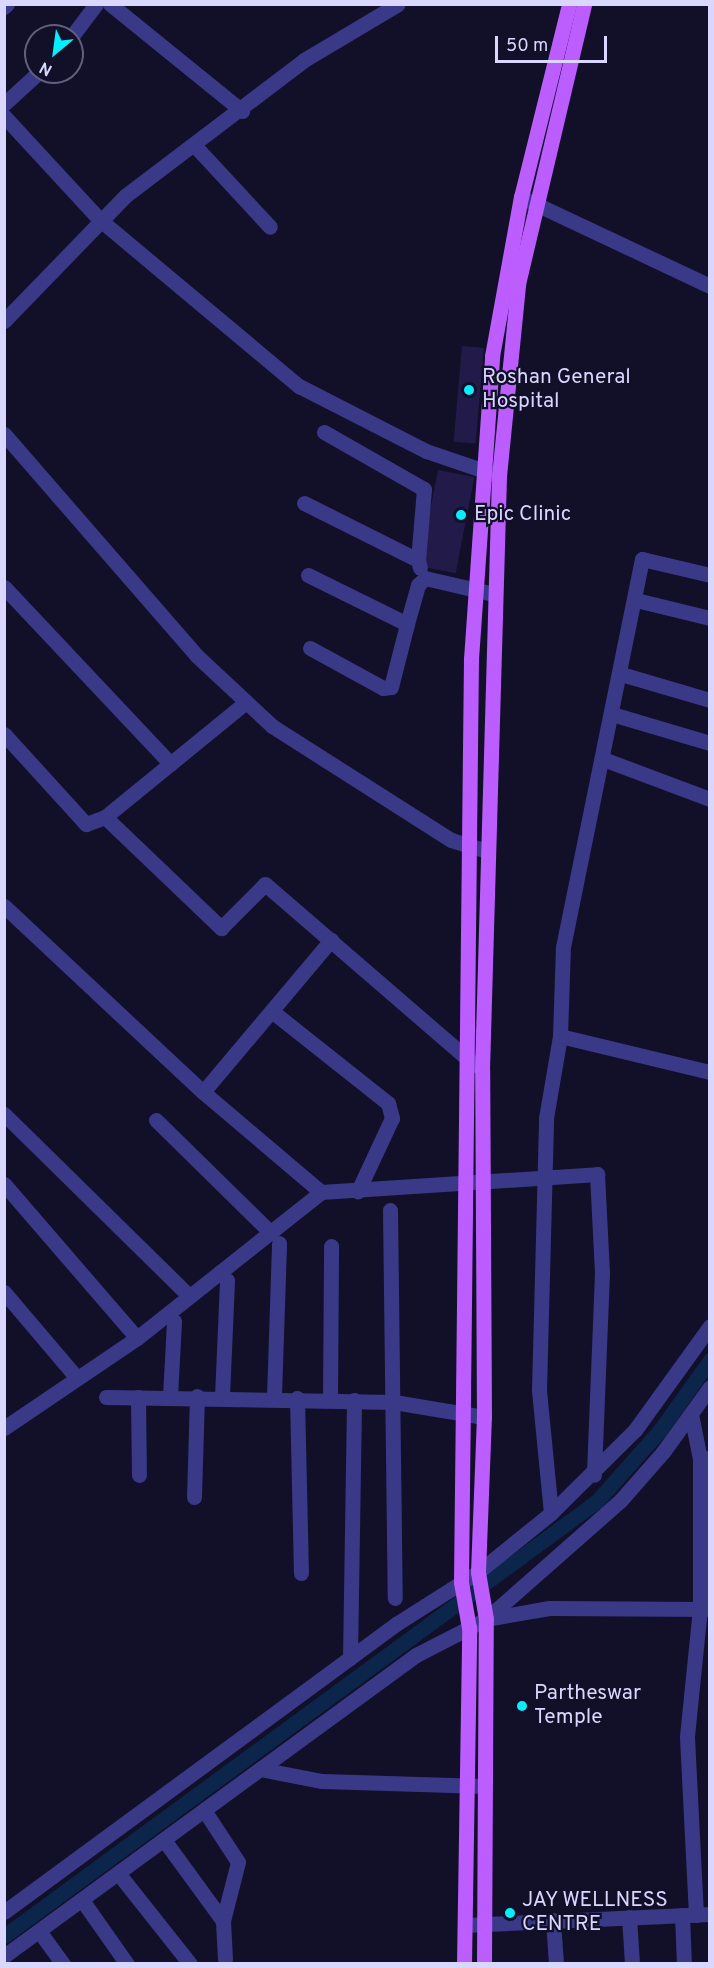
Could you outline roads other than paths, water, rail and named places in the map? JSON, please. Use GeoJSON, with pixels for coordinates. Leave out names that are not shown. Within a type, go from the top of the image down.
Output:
{"type":"FeatureCollection","features":[{"type":"Feature","properties":{"kind":"main road"},"geometry":{"type":"LineString","coordinates":[[464,1964],[468,1620],[461,1582],[462,1413],[482,1070],[480,849],[469,723],[475,590],[492,356],[528,200],[569,4]]}},
{"type":"Feature","properties":{"kind":"main road"},"geometry":{"type":"LineString","coordinates":[[483,1964],[485,1612],[478,1572],[484,1417],[466,1059],[507,356],[528,200],[584,4]]}},
{"type":"Feature","properties":{"kind":"street"},"geometry":{"type":"LineString","coordinates":[[81,24],[96,4]]}},
{"type":"Feature","properties":{"kind":"street"},"geometry":{"type":"LineString","coordinates":[[110,4],[242,111]]}},
{"type":"Feature","properties":{"kind":"street"},"geometry":{"type":"LineString","coordinates":[[4,321],[99,219],[242,111],[303,60],[398,4]]}},
{"type":"Feature","properties":{"kind":"street"},"geometry":{"type":"LineString","coordinates":[[4,104],[26,84]]}},
{"type":"Feature","properties":{"kind":"street"},"geometry":{"type":"LineString","coordinates":[[4,116],[99,219],[298,386],[426,451],[499,476]]}},
{"type":"Feature","properties":{"kind":"street"},"geometry":{"type":"LineString","coordinates":[[195,146],[270,227]]}},
{"type":"Feature","properties":{"kind":"street"},"geometry":{"type":"LineString","coordinates":[[528,200],[710,286]]}},
{"type":"Feature","properties":{"kind":"street"},"geometry":{"type":"LineString","coordinates":[[324,432],[424,489],[418,560],[425,578]]}},
{"type":"Feature","properties":{"kind":"street"},"geometry":{"type":"LineString","coordinates":[[4,434],[197,656],[272,726],[451,840],[480,849]]}},
{"type":"Feature","properties":{"kind":"street"},"geometry":{"type":"LineString","coordinates":[[304,503],[418,560]]}},
{"type":"Feature","properties":{"kind":"street"},"geometry":{"type":"LineString","coordinates":[[551,1513],[539,1390],[546,1118],[560,1036],[564,947],[583,833],[603,759],[636,600],[642,559],[710,575]]}},
{"type":"Feature","properties":{"kind":"street"},"geometry":{"type":"LineString","coordinates":[[308,575],[407,624]]}},
{"type":"Feature","properties":{"kind":"street"},"geometry":{"type":"LineString","coordinates":[[425,578],[494,594]]}},
{"type":"Feature","properties":{"kind":"street"},"geometry":{"type":"LineString","coordinates":[[310,648],[383,688],[391,687],[418,585],[425,578]]}},
{"type":"Feature","properties":{"kind":"street"},"geometry":{"type":"LineString","coordinates":[[4,587],[171,764]]}},
{"type":"Feature","properties":{"kind":"street"},"geometry":{"type":"LineString","coordinates":[[636,600],[710,618]]}},
{"type":"Feature","properties":{"kind":"street"},"geometry":{"type":"LineString","coordinates":[[621,674],[710,700]]}},
{"type":"Feature","properties":{"kind":"street"},"geometry":{"type":"LineString","coordinates":[[4,734],[86,824],[105,817],[246,702]]}},
{"type":"Feature","properties":{"kind":"street"},"geometry":{"type":"LineString","coordinates":[[612,714],[710,743]]}},
{"type":"Feature","properties":{"kind":"street"},"geometry":{"type":"LineString","coordinates":[[603,759],[710,799]]}},
{"type":"Feature","properties":{"kind":"street"},"geometry":{"type":"LineString","coordinates":[[105,817],[221,928],[265,884],[466,1059],[482,1070]]}},
{"type":"Feature","properties":{"kind":"street"},"geometry":{"type":"LineString","coordinates":[[4,906],[203,1092],[321,1192],[597,1174],[602,1273],[594,1475]]}},
{"type":"Feature","properties":{"kind":"street"},"geometry":{"type":"LineString","coordinates":[[203,1092],[273,1012],[331,940]]}},
{"type":"Feature","properties":{"kind":"street"},"geometry":{"type":"LineString","coordinates":[[273,1012],[388,1103],[392,1118],[358,1191]]}},
{"type":"Feature","properties":{"kind":"street"},"geometry":{"type":"LineString","coordinates":[[560,1036],[710,1072]]}},
{"type":"Feature","properties":{"kind":"street"},"geometry":{"type":"LineString","coordinates":[[4,1114],[188,1295]]}},
{"type":"Feature","properties":{"kind":"street"},"geometry":{"type":"LineString","coordinates":[[156,1120],[275,1238],[274,1396]]}},
{"type":"Feature","properties":{"kind":"street"},"geometry":{"type":"LineString","coordinates":[[4,1184],[137,1338]]}},
{"type":"Feature","properties":{"kind":"street"},"geometry":{"type":"LineString","coordinates":[[4,1428],[137,1338],[188,1295],[275,1238],[321,1192]]}},
{"type":"Feature","properties":{"kind":"street"},"geometry":{"type":"LineString","coordinates":[[390,1210],[396,1598]]}},
{"type":"Feature","properties":{"kind":"street"},"geometry":{"type":"LineString","coordinates":[[330,1400],[331,1246]]}},
{"type":"Feature","properties":{"kind":"street"},"geometry":{"type":"LineString","coordinates":[[222,1396],[227,1280]]}},
{"type":"Feature","properties":{"kind":"street"},"geometry":{"type":"LineString","coordinates":[[4,1292],[77,1378]]}},
{"type":"Feature","properties":{"kind":"street"},"geometry":{"type":"LineString","coordinates":[[170,1396],[174,1321]]}},
{"type":"Feature","properties":{"kind":"street"},"geometry":{"type":"LineString","coordinates":[[4,1912],[350,1658],[478,1572],[551,1513],[594,1475],[635,1430],[710,1326]]}},
{"type":"Feature","properties":{"kind":"street"},"geometry":{"type":"LineString","coordinates":[[4,1956],[416,1655],[468,1620],[485,1612],[620,1501],[691,1414],[710,1387]]}},
{"type":"Feature","properties":{"kind":"street"},"geometry":{"type":"LineString","coordinates":[[138,1396],[139,1475]]}},
{"type":"Feature","properties":{"kind":"street"},"geometry":{"type":"LineString","coordinates":[[194,1497],[197,1396]]}},
{"type":"Feature","properties":{"kind":"street"},"geometry":{"type":"LineString","coordinates":[[106,1397],[274,1396],[394,1402],[484,1417]]}},
{"type":"Feature","properties":{"kind":"street"},"geometry":{"type":"LineString","coordinates":[[297,1398],[301,1573]]}},
{"type":"Feature","properties":{"kind":"street"},"geometry":{"type":"LineString","coordinates":[[350,1658],[354,1400]]}},
{"type":"Feature","properties":{"kind":"street"},"geometry":{"type":"LineString","coordinates":[[684,1964],[696,1915],[687,1736],[705,1608],[705,1459],[691,1414]]}},
{"type":"Feature","properties":{"kind":"street"},"geometry":{"type":"LineString","coordinates":[[485,1612],[549,1608],[705,1608]]}},
{"type":"Feature","properties":{"kind":"street"},"geometry":{"type":"LineString","coordinates":[[260,1769],[322,1781],[484,1786]]}},
{"type":"Feature","properties":{"kind":"street"},"geometry":{"type":"LineString","coordinates":[[204,1810],[238,1862],[223,1921],[225,1959]]}},
{"type":"Feature","properties":{"kind":"street"},"geometry":{"type":"LineString","coordinates":[[164,1840],[223,1921]]}},
{"type":"Feature","properties":{"kind":"street"},"geometry":{"type":"LineString","coordinates":[[118,1873],[190,1964]]}},
{"type":"Feature","properties":{"kind":"street"},"geometry":{"type":"LineString","coordinates":[[82,1900],[127,1964]]}},
{"type":"Feature","properties":{"kind":"street"},"geometry":{"type":"LineString","coordinates":[[465,1925],[696,1915]]}},
{"type":"Feature","properties":{"kind":"street"},"geometry":{"type":"LineString","coordinates":[[629,1917],[632,1964]]}},
{"type":"Feature","properties":{"kind":"street"},"geometry":{"type":"LineString","coordinates":[[553,1920],[556,1964]]}},
{"type":"Feature","properties":{"kind":"street"},"geometry":{"type":"LineString","coordinates":[[39,1931],[63,1964]]}},
{"type":"Feature","properties":{"kind":"waterway"},"geometry":{"type":"LineString","coordinates":[[4,1936],[597,1501],[660,1430],[710,1360]]}},
{"type":"Feature","properties":{"kind":"place","name":"Roshan General Hospital"},"geometry":{"type":"Point","coordinates":[469,390]}},
{"type":"Feature","properties":{"kind":"place","name":"Epic Clinic"},"geometry":{"type":"Point","coordinates":[461,515]}},
{"type":"Feature","properties":{"kind":"place","name":"Partheswar Temple"},"geometry":{"type":"Point","coordinates":[522,1706]}},
{"type":"Feature","properties":{"kind":"place","name":"JAY WELLNESS CENTRE"},"geometry":{"type":"Point","coordinates":[510,1913]}}]}
